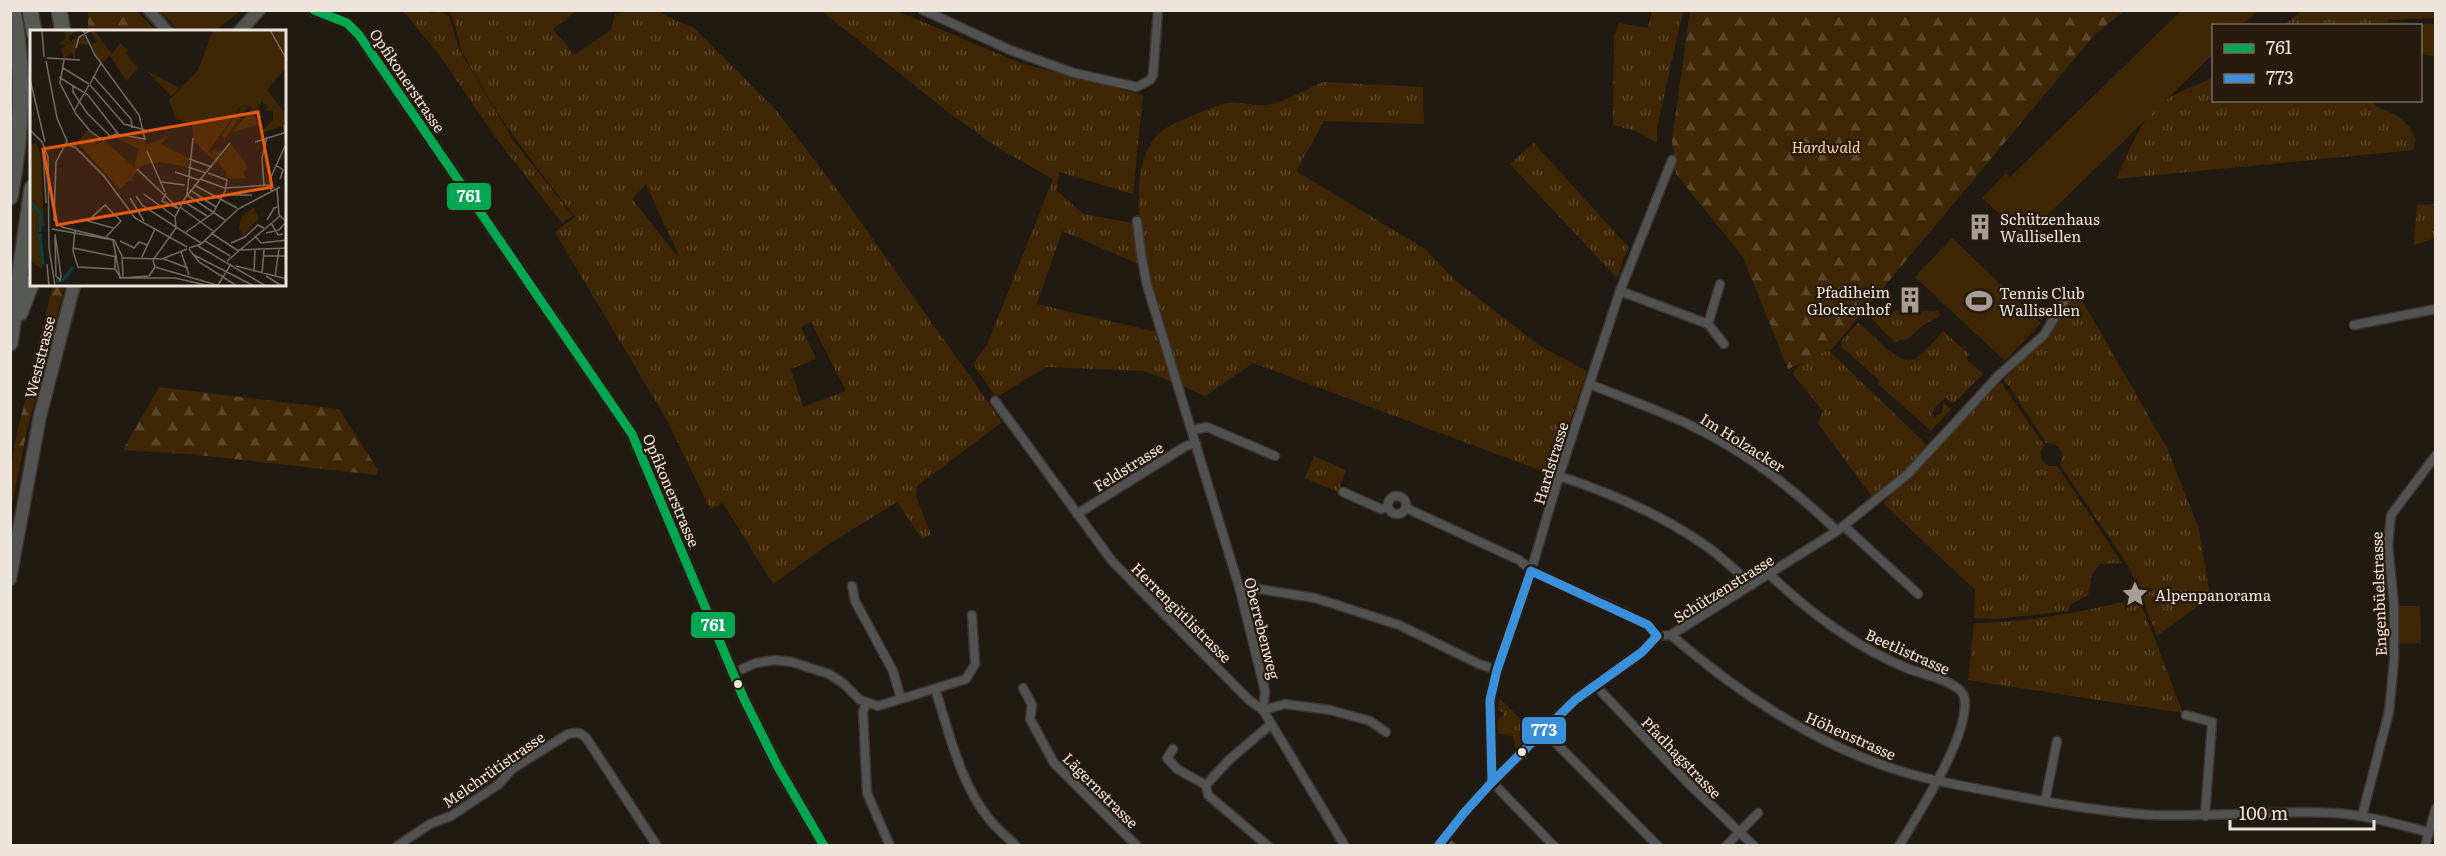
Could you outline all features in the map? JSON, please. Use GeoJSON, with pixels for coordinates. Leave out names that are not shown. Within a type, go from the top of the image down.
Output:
{"type":"FeatureCollection","features":[{"type":"Feature","properties":{"kind":"highway"},"geometry":{"type":"LineString","coordinates":[[10,197],[18,153],[21,101],[19,50],[13,10]]}},
{"type":"Feature","properties":{"kind":"highway"},"geometry":{"type":"LineString","coordinates":[[30,10],[34,30]]}},
{"type":"Feature","properties":{"kind":"highway"},"geometry":{"type":"LineString","coordinates":[[59,10],[63,30]]}},
{"type":"Feature","properties":{"kind":"highway"},"geometry":{"type":"LineString","coordinates":[[12,338],[30,203]]}},
{"type":"Feature","properties":{"kind":"highway"},"geometry":{"type":"LineString","coordinates":[[12,338],[31,286]]}},
{"type":"Feature","properties":{"kind":"main road"},"geometry":{"type":"LineString","coordinates":[[241,30],[259,10]]}},
{"type":"Feature","properties":{"kind":"main road","name":"Weststrasse"},"geometry":{"type":"LineString","coordinates":[[10,579],[40,416],[74,286]]}},
{"type":"Feature","properties":{"kind":"street"},"geometry":{"type":"LineString","coordinates":[[149,10],[166,30]]}},
{"type":"Feature","properties":{"kind":"street"},"geometry":{"type":"LineString","coordinates":[[922,10],[1034,59],[1110,82],[1137,87],[1143,85],[1153,75],[1158,10]]}},
{"type":"Feature","properties":{"kind":"street","name":"Opfikonerstrasse"},"geometry":{"type":"LineString","coordinates":[[317,11],[347,23],[359,35],[632,434],[733,673],[778,767],[824,846]]}},
{"type":"Feature","properties":{"kind":"street","name":"Hardstrasse"},"geometry":{"type":"LineString","coordinates":[[1492,782],[1491,700],[1497,670],[1620,291],[1672,160]]}},
{"type":"Feature","properties":{"kind":"street","name":"Oberrebenweg"},"geometry":{"type":"LineString","coordinates":[[1137,221],[1148,285],[1240,590],[1265,691],[1263,710]]}},
{"type":"Feature","properties":{"kind":"street"},"geometry":{"type":"LineString","coordinates":[[1708,324],[1720,285]]}},
{"type":"Feature","properties":{"kind":"street"},"geometry":{"type":"LineString","coordinates":[[1620,291],[1708,324],[1724,344]]}},
{"type":"Feature","properties":{"kind":"street","name":"Schützenstrasse"},"geometry":{"type":"LineString","coordinates":[[1657,636],[1671,635],[1770,575],[1840,529],[1908,474],[1999,375],[2044,334],[2067,296]]}},
{"type":"Feature","properties":{"kind":"street"},"geometry":{"type":"LineString","coordinates":[[2354,325],[2436,309]]}},
{"type":"Feature","properties":{"kind":"street","name":"Im Holzacker"},"geometry":{"type":"LineString","coordinates":[[1589,384],[1688,424],[1726,444],[1776,477],[1840,529]]}},
{"type":"Feature","properties":{"kind":"street","name":"Herrengütlistrasse"},"geometry":{"type":"LineString","coordinates":[[995,401],[1112,561],[1249,700],[1263,710],[1344,846]]}},
{"type":"Feature","properties":{"kind":"street"},"geometry":{"type":"LineString","coordinates":[[1192,430],[1206,427],[1275,456]]}},
{"type":"Feature","properties":{"kind":"street","name":"Feldstrasse"},"geometry":{"type":"LineString","coordinates":[[1077,514],[1186,446],[1196,443]]}},
{"type":"Feature","properties":{"kind":"street","name":"Engenbüelstrasse"},"geometry":{"type":"LineString","coordinates":[[2362,816],[2389,712],[2394,661],[2394,605],[2388,545],[2391,515],[2436,455]]}},
{"type":"Feature","properties":{"kind":"street"},"geometry":{"type":"LineString","coordinates":[[1559,476],[1611,494],[1666,520],[1707,547],[1752,585]]}},
{"type":"Feature","properties":{"kind":"street"},"geometry":{"type":"LineString","coordinates":[[1343,492],[1381,509],[1388,507]]}},
{"type":"Feature","properties":{"kind":"street"},"geometry":{"type":"LineString","coordinates":[[1388,507],[1390,497],[1397,495],[1404,498],[1406,508]]}},
{"type":"Feature","properties":{"kind":"street"},"geometry":{"type":"LineString","coordinates":[[1388,507],[1395,514],[1401,513],[1406,508]]}},
{"type":"Feature","properties":{"kind":"street"},"geometry":{"type":"LineString","coordinates":[[1406,508],[1519,560],[1531,571],[1648,625],[1657,636],[1649,648],[1594,684],[1492,782],[1440,842],[1451,846]]}},
{"type":"Feature","properties":{"kind":"street"},"geometry":{"type":"LineString","coordinates":[[1840,529],[1918,594]]}},
{"type":"Feature","properties":{"kind":"street","name":"Beetlistrasse"},"geometry":{"type":"LineString","coordinates":[[1770,575],[1804,606],[1838,632],[1909,669],[1962,690],[1965,698],[1961,730],[1937,781]]}},
{"type":"Feature","properties":{"kind":"street"},"geometry":{"type":"LineString","coordinates":[[852,586],[855,601],[893,671],[901,699]]}},
{"type":"Feature","properties":{"kind":"street"},"geometry":{"type":"LineString","coordinates":[[1240,590],[1253,588],[1315,598],[1399,624],[1479,664],[1497,670]]}},
{"type":"Feature","properties":{"kind":"street"},"geometry":{"type":"LineString","coordinates":[[733,673],[756,663],[775,660],[792,662],[829,674],[866,703],[878,705],[966,679],[975,664],[972,615]]}},
{"type":"Feature","properties":{"kind":"street","name":"Höhenstrasse"},"geometry":{"type":"LineString","coordinates":[[1671,635],[1721,676],[1795,724],[1840,747],[1890,768],[1937,781],[2045,801],[2132,813],[2205,816],[2334,813],[2362,816],[2427,832]]}},
{"type":"Feature","properties":{"kind":"street","name":"Pfadhagstrasse"},"geometry":{"type":"LineString","coordinates":[[1594,684],[1686,781],[1754,846]]}},
{"type":"Feature","properties":{"kind":"street","name":"Lägernstrasse"},"geometry":{"type":"LineString","coordinates":[[1023,688],[1032,705],[1030,719],[1054,763],[1137,846]]}},
{"type":"Feature","properties":{"kind":"street"},"geometry":{"type":"LineString","coordinates":[[935,689],[958,764],[969,789],[990,820],[1016,846]]}},
{"type":"Feature","properties":{"kind":"street"},"geometry":{"type":"LineString","coordinates":[[866,703],[863,712],[867,793],[890,846]]}},
{"type":"Feature","properties":{"kind":"street"},"geometry":{"type":"LineString","coordinates":[[1263,710],[1285,704],[1330,710],[1370,721],[1386,732]]}},
{"type":"Feature","properties":{"kind":"street"},"geometry":{"type":"LineString","coordinates":[[2186,715],[2212,722],[2205,816]]}},
{"type":"Feature","properties":{"kind":"street"},"geometry":{"type":"LineString","coordinates":[[1206,785],[1229,760],[1271,724]]}},
{"type":"Feature","properties":{"kind":"street"},"geometry":{"type":"LineString","coordinates":[[1544,730],[1658,846]]}},
{"type":"Feature","properties":{"kind":"street","name":"Melchrütistrasse"},"geometry":{"type":"LineString","coordinates":[[397,846],[430,824],[451,816],[499,784],[512,770],[568,734],[576,732],[584,735],[657,846]]}},
{"type":"Feature","properties":{"kind":"street"},"geometry":{"type":"LineString","coordinates":[[2045,801],[2056,741]]}},
{"type":"Feature","properties":{"kind":"street"},"geometry":{"type":"LineString","coordinates":[[1173,749],[1167,758],[1177,769],[1206,785],[1208,795],[1268,846]]}},
{"type":"Feature","properties":{"kind":"street"},"geometry":{"type":"LineString","coordinates":[[1899,846],[1937,781]]}},
{"type":"Feature","properties":{"kind":"street"},"geometry":{"type":"LineString","coordinates":[[1492,782],[1554,846]]}},
{"type":"Feature","properties":{"kind":"street"},"geometry":{"type":"LineString","coordinates":[[2425,846],[2427,832],[2436,808]]}},
{"type":"Feature","properties":{"kind":"street"},"geometry":{"type":"LineString","coordinates":[[1725,846],[1758,813]]}},
{"type":"Feature","properties":{"kind":"green space"},"geometry":{"type":"Polygon","coordinates":[[[88,11],[137,11],[155,30],[88,30],[88,11]]]}},
{"type":"Feature","properties":{"kind":"green space"},"geometry":{"type":"Polygon","coordinates":[[[160,11],[240,11],[216,30],[178,30],[160,11]]]}},
{"type":"Feature","properties":{"kind":"green space"},"geometry":{"type":"Polygon","coordinates":[[[403,11],[429,11],[431,13],[440,11],[449,16],[460,51],[513,140],[573,216],[562,223],[496,138],[440,56],[403,11]]]}},
{"type":"Feature","properties":{"kind":"green space"},"geometry":{"type":"Polygon","coordinates":[[[447,11],[576,11],[553,29],[574,55],[611,30],[615,14],[628,11],[660,11],[694,28],[776,110],[848,204],[1002,422],[917,486],[916,496],[931,535],[922,539],[897,502],[829,544],[773,584],[723,503],[710,509],[668,422],[555,232],[575,217],[487,96],[463,53],[451,15],[447,11]],[[646,184],[632,199],[678,257],[679,256],[646,184]],[[811,322],[801,327],[816,359],[791,369],[803,407],[846,391],[811,322]]]}},
{"type":"Feature","properties":{"kind":"green space"},"geometry":{"type":"Polygon","coordinates":[[[822,11],[897,11],[1020,63],[1143,95],[1133,194],[1059,172],[1057,191],[1084,214],[1132,223],[1138,264],[1062,231],[1037,304],[1157,332],[1173,382],[1144,371],[1047,367],[996,397],[973,364],[987,345],[1053,179],[1000,149],[949,113],[822,11]]]}},
{"type":"Feature","properties":{"kind":"green space"},"geometry":{"type":"Polygon","coordinates":[[[1652,11],[1683,11],[1657,127],[1657,143],[1636,131],[1613,125],[1614,36],[1619,23],[1648,28],[1652,11]]]}},
{"type":"Feature","properties":{"kind":"green space","name":"Hardwald"},"geometry":{"type":"Polygon","coordinates":[[[1690,11],[2125,11],[2096,33],[1832,349],[1788,369],[1743,257],[1676,174],[1672,140],[1690,11]]]}},
{"type":"Feature","properties":{"kind":"green space"},"geometry":{"type":"Polygon","coordinates":[[[2181,11],[2258,11],[2243,24],[2212,24],[2212,55],[2025,237],[1982,198],[2006,173],[2010,177],[2181,11]]]}},
{"type":"Feature","properties":{"kind":"green space"},"geometry":{"type":"Polygon","coordinates":[[[2301,11],[2435,11],[2435,18],[2388,20],[2387,24],[2285,24],[2301,11]]]}},
{"type":"Feature","properties":{"kind":"green space"},"geometry":{"type":"Polygon","coordinates":[[[2387,22],[2435,24],[2435,56],[2422,55],[2422,24],[2387,24],[2387,22]]]}},
{"type":"Feature","properties":{"kind":"green space"},"geometry":{"type":"Polygon","coordinates":[[[2212,78],[2212,102],[2375,102],[2375,106],[2389,111],[2404,122],[2416,139],[2413,150],[2117,179],[2145,121],[2155,108],[2175,95],[2212,78]]]}},
{"type":"Feature","properties":{"kind":"green space"},"geometry":{"type":"Polygon","coordinates":[[[1323,82],[1423,87],[1424,124],[1324,121],[1296,171],[1425,249],[1455,280],[1540,346],[1587,371],[1553,475],[1253,363],[1205,396],[1181,385],[1152,289],[1144,249],[1139,210],[1140,175],[1149,146],[1168,127],[1215,107],[1227,103],[1268,105],[1323,82]]]}},
{"type":"Feature","properties":{"kind":"green space"},"geometry":{"type":"Polygon","coordinates":[[[1534,143],[1628,247],[1617,278],[1510,164],[1534,143]]]}},
{"type":"Feature","properties":{"kind":"green space"},"geometry":{"type":"Polygon","coordinates":[[[2435,204],[2435,238],[2414,245],[2417,205],[2435,204]]]}},
{"type":"Feature","properties":{"kind":"green space","name":"Tennis Club Wallisellen"},"geometry":{"type":"Polygon","coordinates":[[[1952,238],[2041,323],[2005,361],[1915,277],[1952,238]]]}},
{"type":"Feature","properties":{"kind":"green space"},"geometry":{"type":"Polygon","coordinates":[[[53,286],[65,286],[27,430],[11,509],[11,469],[15,442],[53,286]]]}},
{"type":"Feature","properties":{"kind":"green space"},"geometry":{"type":"Polygon","coordinates":[[[2075,288],[2167,448],[2199,529],[2210,597],[2157,636],[2129,567],[2060,465],[2062,452],[2055,445],[2046,443],[2004,379],[2046,336],[2075,288]]]}},
{"type":"Feature","properties":{"kind":"green space"},"geometry":{"type":"Polygon","coordinates":[[[1878,309],[1886,318],[1897,310],[1905,310],[1912,316],[1918,311],[1937,311],[1941,315],[1922,326],[1908,339],[1895,343],[1872,319],[1872,315],[1878,309]]]}},
{"type":"Feature","properties":{"kind":"green space"},"geometry":{"type":"Polygon","coordinates":[[[1858,323],[1894,354],[1909,360],[1923,353],[1943,331],[1969,354],[1966,359],[1983,374],[1955,402],[1951,403],[1946,397],[1935,407],[1932,414],[1935,417],[1942,412],[1943,403],[1951,409],[1931,431],[1877,383],[1879,380],[1841,346],[1842,340],[1858,323]]]}},
{"type":"Feature","properties":{"kind":"green space"},"geometry":{"type":"Polygon","coordinates":[[[1822,344],[1929,447],[1908,469],[1873,498],[1818,423],[1823,411],[1792,373],[1822,344]]]}},
{"type":"Feature","properties":{"kind":"green space"},"geometry":{"type":"Polygon","coordinates":[[[1997,382],[2002,384],[2044,445],[2040,452],[2042,460],[2048,466],[2057,466],[2122,563],[2100,564],[2092,574],[2088,595],[2070,605],[2068,611],[1995,619],[1974,618],[1975,590],[1883,503],[1918,469],[1997,382]]]}},
{"type":"Feature","properties":{"kind":"green space"},"geometry":{"type":"Polygon","coordinates":[[[159,387],[339,409],[378,470],[376,475],[188,454],[123,450],[159,387]]]}},
{"type":"Feature","properties":{"kind":"green space"},"geometry":{"type":"Polygon","coordinates":[[[1314,456],[1346,470],[1338,492],[1305,478],[1314,456]]]}},
{"type":"Feature","properties":{"kind":"green space"},"geometry":{"type":"Polygon","coordinates":[[[2139,598],[2183,713],[1968,680],[1974,623],[2016,621],[2057,615],[2139,598]]]}},
{"type":"Feature","properties":{"kind":"green space"},"geometry":{"type":"Polygon","coordinates":[[[2398,606],[2420,606],[2421,643],[2399,643],[2398,606]]]}},
{"type":"Feature","properties":{"kind":"green space"},"geometry":{"type":"Polygon","coordinates":[[[1499,698],[1533,731],[1516,749],[1513,736],[1497,733],[1497,720],[1503,716],[1504,712],[1498,711],[1499,698]]]}},
{"type":"Feature","properties":{"kind":"transit line","name":"761"},"geometry":{"type":"LineString","coordinates":[[314,10],[347,23],[359,35],[632,434],[744,699],[778,767],[824,846]]}},
{"type":"Feature","properties":{"kind":"transit line","name":"773"},"geometry":{"type":"LineString","coordinates":[[1531,571],[1648,625],[1657,636],[1642,652],[1575,700],[1492,782],[1490,700],[1497,670],[1531,571]]}},
{"type":"Feature","properties":{"kind":"transit line","name":"773"},"geometry":{"type":"LineString","coordinates":[[1438,846],[1492,782]]}},
{"type":"Feature","properties":{"kind":"place","name":"Schützenhaus Wallisellen"},"geometry":{"type":"Point","coordinates":[1980,227]}},
{"type":"Feature","properties":{"kind":"place","name":"Pfadiheim Glockenhof"},"geometry":{"type":"Point","coordinates":[1910,300]}},
{"type":"Feature","properties":{"kind":"place","name":"Tennis Club Wallisellen"},"geometry":{"type":"Point","coordinates":[1979,301]}},
{"type":"Feature","properties":{"kind":"place","name":"Alpenpanorama"},"geometry":{"type":"Point","coordinates":[2135,594]}}]}
